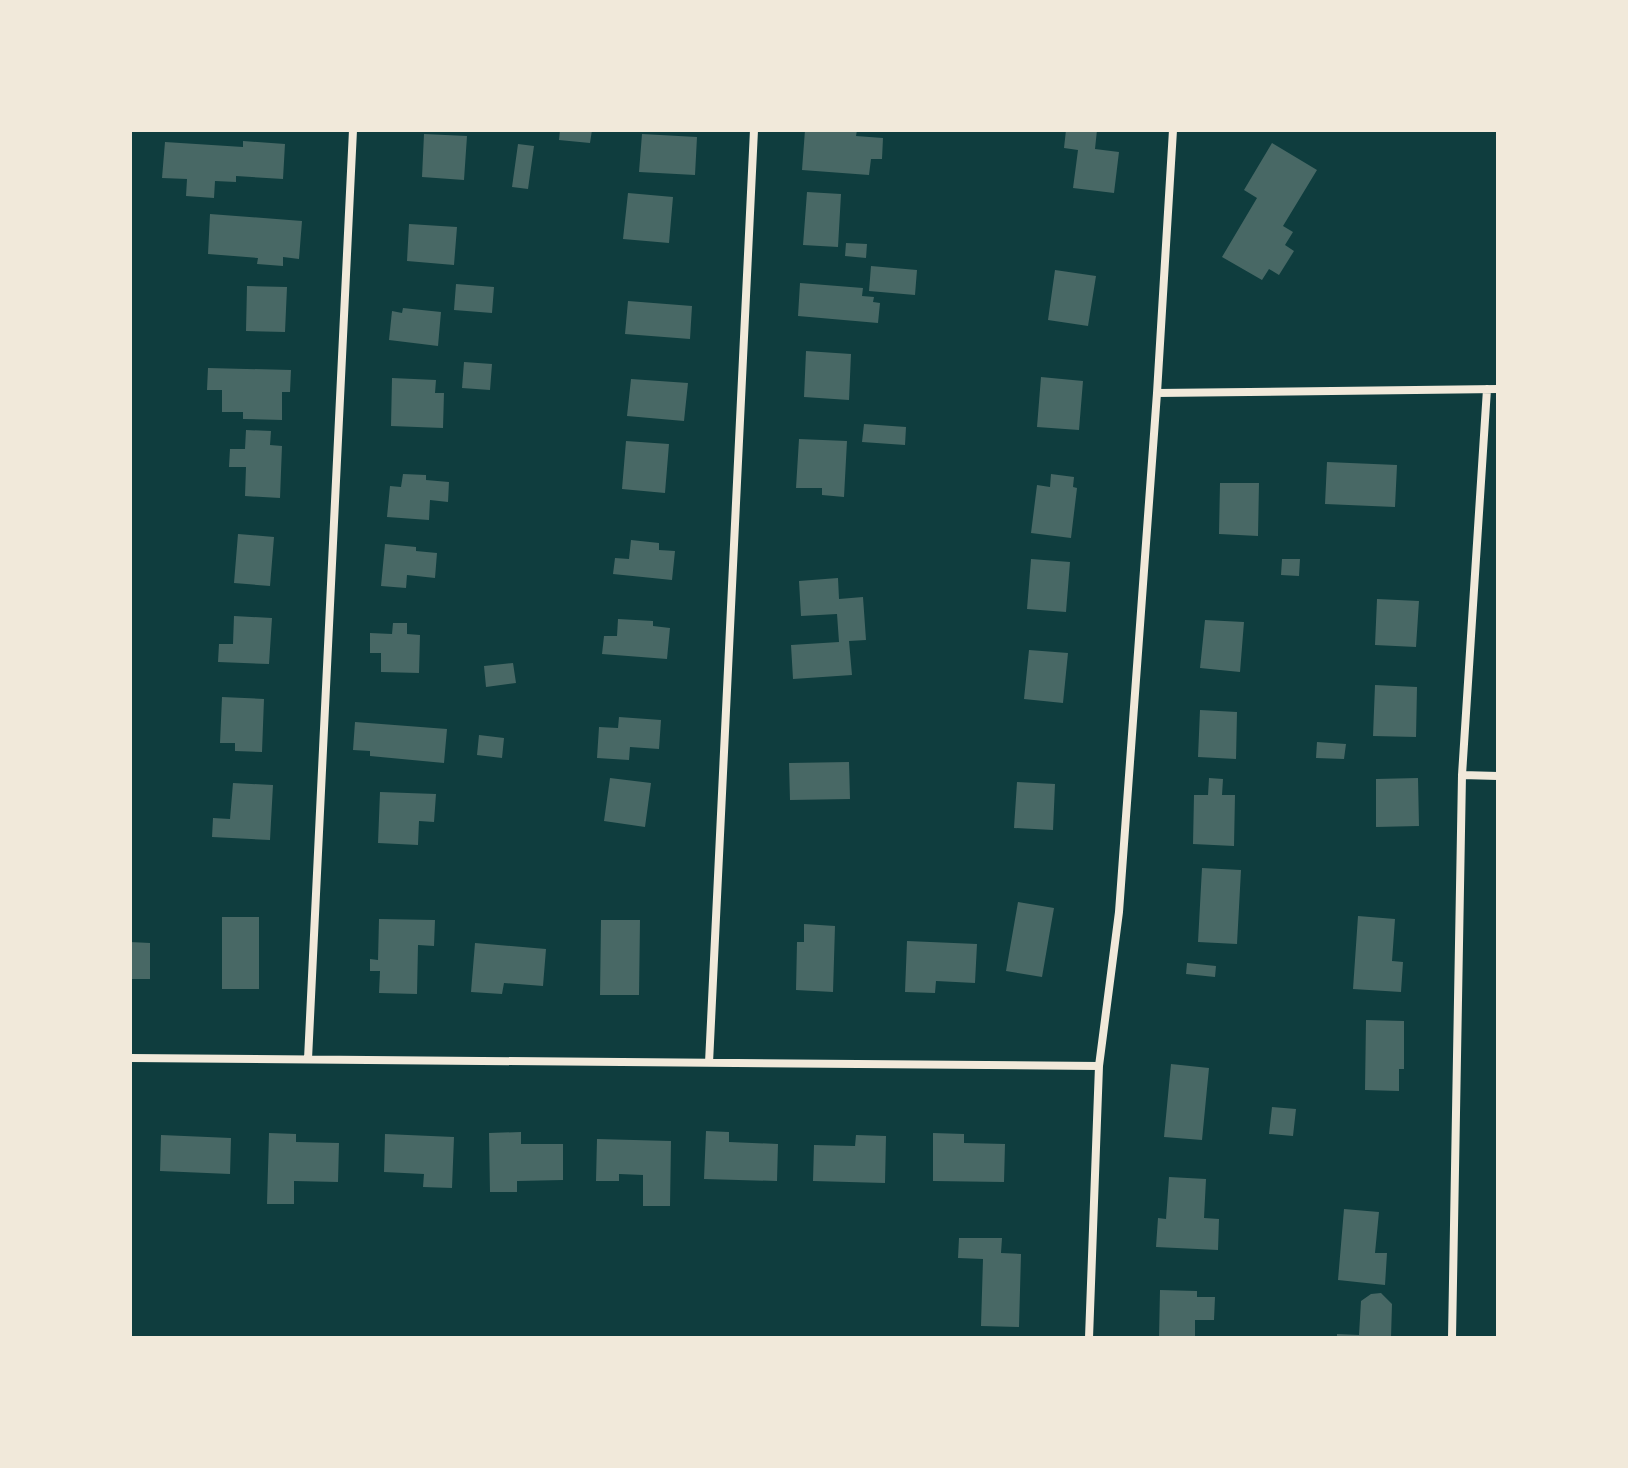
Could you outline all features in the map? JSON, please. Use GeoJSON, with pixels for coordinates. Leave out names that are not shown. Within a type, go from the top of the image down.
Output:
{"type":"FeatureCollection","features":[{"type":"Feature","properties":{"kind":"street"},"geometry":{"type":"LineString","coordinates":[[308,1059],[353,130]]}},
{"type":"Feature","properties":{"kind":"street"},"geometry":{"type":"LineString","coordinates":[[709,1063],[754,130]]}},
{"type":"Feature","properties":{"kind":"street"},"geometry":{"type":"LineString","coordinates":[[1089,1338],[1099,1066],[1119,912],[1173,130]]}},
{"type":"Feature","properties":{"kind":"street"},"geometry":{"type":"LineString","coordinates":[[1452,1338],[1462,775],[1487,389]]}},
{"type":"Feature","properties":{"kind":"street"},"geometry":{"type":"LineString","coordinates":[[1157,393],[1498,389]]}},
{"type":"Feature","properties":{"kind":"street"},"geometry":{"type":"LineString","coordinates":[[1462,775],[1498,776]]}},
{"type":"Feature","properties":{"kind":"street"},"geometry":{"type":"LineString","coordinates":[[130,1058],[1099,1066]]}},
{"type":"Feature","properties":{"kind":"building"},"geometry":{"type":"Polygon","coordinates":[[[560,130],[592,130],[590,143],[559,140],[560,130]]]}},
{"type":"Feature","properties":{"kind":"building"},"geometry":{"type":"Polygon","coordinates":[[[805,130],[857,130],[856,136],[883,138],[882,159],[871,159],[869,175],[802,170],[805,130]]]}},
{"type":"Feature","properties":{"kind":"building"},"geometry":{"type":"Polygon","coordinates":[[[1066,130],[1097,130],[1095,149],[1119,152],[1114,193],[1073,188],[1078,150],[1064,148],[1066,130]]]}},
{"type":"Feature","properties":{"kind":"building"},"geometry":{"type":"Polygon","coordinates":[[[424,134],[467,136],[464,180],[422,177],[424,134]]]}},
{"type":"Feature","properties":{"kind":"building"},"geometry":{"type":"Polygon","coordinates":[[[642,134],[697,137],[695,175],[639,172],[642,134]]]}},
{"type":"Feature","properties":{"kind":"building"},"geometry":{"type":"Polygon","coordinates":[[[243,141],[285,144],[283,179],[236,176],[236,182],[215,181],[214,198],[186,196],[187,179],[162,178],[165,142],[243,147],[243,141]]]}},
{"type":"Feature","properties":{"kind":"building"},"geometry":{"type":"Polygon","coordinates":[[[1272,143],[1317,170],[1283,226],[1293,232],[1285,245],[1294,251],[1279,275],[1269,269],[1262,280],[1222,257],[1257,198],[1244,190],[1272,143]]]}},
{"type":"Feature","properties":{"kind":"building"},"geometry":{"type":"Polygon","coordinates":[[[518,144],[534,146],[528,189],[512,187],[518,144]]]}},
{"type":"Feature","properties":{"kind":"building"},"geometry":{"type":"Polygon","coordinates":[[[807,192],[841,194],[838,247],[803,245],[807,192]]]}},
{"type":"Feature","properties":{"kind":"building"},"geometry":{"type":"Polygon","coordinates":[[[628,193],[673,197],[669,243],[623,239],[628,193]]]}},
{"type":"Feature","properties":{"kind":"building"},"geometry":{"type":"Polygon","coordinates":[[[210,214],[302,221],[299,259],[283,257],[283,266],[257,264],[258,258],[208,254],[210,214]]]}},
{"type":"Feature","properties":{"kind":"building"},"geometry":{"type":"Polygon","coordinates":[[[409,224],[457,227],[454,265],[407,261],[409,224]]]}},
{"type":"Feature","properties":{"kind":"building"},"geometry":{"type":"Polygon","coordinates":[[[846,243],[867,244],[866,258],[845,256],[846,243]]]}},
{"type":"Feature","properties":{"kind":"building"},"geometry":{"type":"Polygon","coordinates":[[[871,266],[917,270],[915,295],[869,291],[871,266]]]}},
{"type":"Feature","properties":{"kind":"building"},"geometry":{"type":"Polygon","coordinates":[[[1055,270],[1096,276],[1088,326],[1048,320],[1055,270]]]}},
{"type":"Feature","properties":{"kind":"building"},"geometry":{"type":"Polygon","coordinates":[[[800,283],[863,288],[862,296],[874,297],[873,302],[880,303],[878,323],[798,316],[800,283]]]}},
{"type":"Feature","properties":{"kind":"building"},"geometry":{"type":"Polygon","coordinates":[[[456,284],[494,287],[492,313],[454,310],[456,284]]]}},
{"type":"Feature","properties":{"kind":"building"},"geometry":{"type":"Polygon","coordinates":[[[247,286],[287,287],[285,332],[246,331],[247,286]]]}},
{"type":"Feature","properties":{"kind":"building"},"geometry":{"type":"Polygon","coordinates":[[[628,301],[692,306],[690,339],[625,334],[628,301]]]}},
{"type":"Feature","properties":{"kind":"building"},"geometry":{"type":"Polygon","coordinates":[[[403,308],[441,312],[438,346],[389,340],[392,311],[402,313],[403,308]]]}},
{"type":"Feature","properties":{"kind":"building"},"geometry":{"type":"Polygon","coordinates":[[[806,351],[851,354],[849,400],[804,397],[806,351]]]}},
{"type":"Feature","properties":{"kind":"building"},"geometry":{"type":"Polygon","coordinates":[[[464,362],[492,364],[490,390],[462,388],[464,362]]]}},
{"type":"Feature","properties":{"kind":"building"},"geometry":{"type":"Polygon","coordinates":[[[208,368],[291,370],[290,392],[282,392],[282,420],[243,419],[243,412],[222,412],[222,390],[207,390],[208,368]]]}},
{"type":"Feature","properties":{"kind":"building"},"geometry":{"type":"Polygon","coordinates":[[[1041,377],[1083,381],[1079,430],[1037,427],[1041,377]]]}},
{"type":"Feature","properties":{"kind":"building"},"geometry":{"type":"Polygon","coordinates":[[[392,378],[436,380],[435,393],[444,393],[443,428],[391,426],[392,378]]]}},
{"type":"Feature","properties":{"kind":"building"},"geometry":{"type":"Polygon","coordinates":[[[631,379],[688,383],[684,421],[627,416],[631,379]]]}},
{"type":"Feature","properties":{"kind":"building"},"geometry":{"type":"Polygon","coordinates":[[[864,424],[906,427],[905,445],[862,442],[864,424]]]}},
{"type":"Feature","properties":{"kind":"building"},"geometry":{"type":"Polygon","coordinates":[[[246,430],[271,431],[270,445],[282,446],[280,498],[245,496],[246,467],[229,467],[230,449],[245,449],[246,430]]]}},
{"type":"Feature","properties":{"kind":"building"},"geometry":{"type":"Polygon","coordinates":[[[799,439],[847,441],[844,497],[822,495],[822,488],[796,488],[799,439]]]}},
{"type":"Feature","properties":{"kind":"building"},"geometry":{"type":"Polygon","coordinates":[[[626,441],[669,444],[665,493],[622,489],[626,441]]]}},
{"type":"Feature","properties":{"kind":"building"},"geometry":{"type":"Polygon","coordinates":[[[1327,462],[1397,465],[1395,507],[1325,504],[1327,462]]]}},
{"type":"Feature","properties":{"kind":"building"},"geometry":{"type":"Polygon","coordinates":[[[403,474],[426,475],[426,480],[449,482],[448,502],[430,500],[429,520],[387,517],[390,486],[401,487],[403,474]]]}},
{"type":"Feature","properties":{"kind":"building"},"geometry":{"type":"Polygon","coordinates":[[[1051,474],[1074,477],[1073,487],[1077,488],[1071,538],[1031,533],[1037,485],[1050,487],[1051,474]]]}},
{"type":"Feature","properties":{"kind":"building"},"geometry":{"type":"Polygon","coordinates":[[[1220,483],[1259,483],[1258,536],[1219,534],[1220,483]]]}},
{"type":"Feature","properties":{"kind":"building"},"geometry":{"type":"Polygon","coordinates":[[[238,534],[274,537],[270,586],[234,583],[238,534]]]}},
{"type":"Feature","properties":{"kind":"building"},"geometry":{"type":"Polygon","coordinates":[[[631,540],[659,543],[659,550],[675,551],[672,580],[613,574],[615,558],[629,559],[631,540]]]}},
{"type":"Feature","properties":{"kind":"building"},"geometry":{"type":"Polygon","coordinates":[[[385,544],[437,553],[435,578],[407,575],[406,588],[381,586],[385,544]]]}},
{"type":"Feature","properties":{"kind":"building"},"geometry":{"type":"Polygon","coordinates":[[[1031,559],[1070,562],[1066,612],[1027,609],[1031,559]]]}},
{"type":"Feature","properties":{"kind":"building"},"geometry":{"type":"Polygon","coordinates":[[[1282,559],[1300,559],[1299,576],[1281,575],[1282,559]]]}},
{"type":"Feature","properties":{"kind":"building"},"geometry":{"type":"Polygon","coordinates":[[[838,578],[839,599],[863,597],[866,640],[849,641],[852,675],[793,679],[791,645],[839,642],[837,614],[801,616],[799,581],[838,578]]]}},
{"type":"Feature","properties":{"kind":"building"},"geometry":{"type":"Polygon","coordinates":[[[1377,599],[1419,601],[1416,647],[1375,645],[1377,599]]]}},
{"type":"Feature","properties":{"kind":"building"},"geometry":{"type":"Polygon","coordinates":[[[234,616],[272,618],[269,664],[218,662],[219,644],[233,644],[234,616]]]}},
{"type":"Feature","properties":{"kind":"building"},"geometry":{"type":"Polygon","coordinates":[[[618,619],[653,621],[653,626],[670,628],[667,659],[602,654],[604,636],[617,636],[618,619]]]}},
{"type":"Feature","properties":{"kind":"building"},"geometry":{"type":"Polygon","coordinates":[[[1205,620],[1244,622],[1240,672],[1200,668],[1205,620]]]}},
{"type":"Feature","properties":{"kind":"building"},"geometry":{"type":"Polygon","coordinates":[[[393,623],[407,623],[407,634],[420,635],[419,673],[381,672],[381,653],[370,653],[370,633],[392,634],[393,623]]]}},
{"type":"Feature","properties":{"kind":"building"},"geometry":{"type":"Polygon","coordinates":[[[1029,650],[1068,653],[1063,703],[1024,699],[1029,650]]]}},
{"type":"Feature","properties":{"kind":"building"},"geometry":{"type":"Polygon","coordinates":[[[513,663],[516,683],[486,687],[484,666],[513,663]]]}},
{"type":"Feature","properties":{"kind":"building"},"geometry":{"type":"Polygon","coordinates":[[[1375,685],[1417,687],[1416,737],[1373,736],[1375,685]]]}},
{"type":"Feature","properties":{"kind":"building"},"geometry":{"type":"Polygon","coordinates":[[[222,697],[264,699],[262,752],[235,751],[235,743],[220,743],[222,697]]]}},
{"type":"Feature","properties":{"kind":"building"},"geometry":{"type":"Polygon","coordinates":[[[1200,710],[1237,712],[1236,759],[1198,757],[1200,710]]]}},
{"type":"Feature","properties":{"kind":"building"},"geometry":{"type":"Polygon","coordinates":[[[619,717],[661,720],[659,749],[630,747],[629,760],[597,758],[599,727],[618,728],[619,717]]]}},
{"type":"Feature","properties":{"kind":"building"},"geometry":{"type":"Polygon","coordinates":[[[355,722],[447,729],[444,763],[370,756],[370,751],[353,750],[355,722]]]}},
{"type":"Feature","properties":{"kind":"building"},"geometry":{"type":"Polygon","coordinates":[[[479,735],[504,738],[502,758],[477,755],[479,735]]]}},
{"type":"Feature","properties":{"kind":"building"},"geometry":{"type":"Polygon","coordinates":[[[1317,742],[1346,744],[1344,759],[1316,758],[1317,742]]]}},
{"type":"Feature","properties":{"kind":"building"},"geometry":{"type":"Polygon","coordinates":[[[849,762],[850,799],[790,800],[789,763],[849,762]]]}},
{"type":"Feature","properties":{"kind":"building"},"geometry":{"type":"Polygon","coordinates":[[[610,778],[651,783],[645,827],[604,821],[610,778]]]}},
{"type":"Feature","properties":{"kind":"building"},"geometry":{"type":"Polygon","coordinates":[[[1209,778],[1223,779],[1222,795],[1235,795],[1234,846],[1193,844],[1194,795],[1208,795],[1209,778]]]}},
{"type":"Feature","properties":{"kind":"building"},"geometry":{"type":"Polygon","coordinates":[[[1418,778],[1419,826],[1376,827],[1376,779],[1418,778]]]}},
{"type":"Feature","properties":{"kind":"building"},"geometry":{"type":"Polygon","coordinates":[[[1017,782],[1055,784],[1053,830],[1014,828],[1017,782]]]}},
{"type":"Feature","properties":{"kind":"building"},"geometry":{"type":"Polygon","coordinates":[[[233,783],[273,785],[270,840],[212,837],[213,818],[230,819],[233,783]]]}},
{"type":"Feature","properties":{"kind":"building"},"geometry":{"type":"Polygon","coordinates":[[[380,792],[436,794],[434,822],[419,821],[418,845],[378,843],[380,792]]]}},
{"type":"Feature","properties":{"kind":"building"},"geometry":{"type":"Polygon","coordinates":[[[1202,868],[1241,870],[1237,944],[1198,942],[1202,868]]]}},
{"type":"Feature","properties":{"kind":"building"},"geometry":{"type":"Polygon","coordinates":[[[1018,902],[1054,908],[1042,977],[1006,971],[1018,902]]]}},
{"type":"Feature","properties":{"kind":"building"},"geometry":{"type":"Polygon","coordinates":[[[1358,916],[1395,919],[1392,961],[1403,962],[1401,992],[1353,989],[1358,916]]]}},
{"type":"Feature","properties":{"kind":"building"},"geometry":{"type":"Polygon","coordinates":[[[222,917],[259,917],[259,989],[222,989],[222,917]]]}},
{"type":"Feature","properties":{"kind":"building"},"geometry":{"type":"Polygon","coordinates":[[[379,919],[435,920],[434,946],[418,945],[417,994],[379,993],[380,971],[370,971],[370,959],[378,960],[379,919]]]}},
{"type":"Feature","properties":{"kind":"building"},"geometry":{"type":"Polygon","coordinates":[[[601,920],[640,920],[639,995],[600,995],[601,920]]]}},
{"type":"Feature","properties":{"kind":"building"},"geometry":{"type":"Polygon","coordinates":[[[804,924],[835,926],[833,992],[796,990],[797,942],[804,942],[804,924]]]}},
{"type":"Feature","properties":{"kind":"building"},"geometry":{"type":"Polygon","coordinates":[[[907,941],[977,944],[975,983],[936,981],[935,993],[905,992],[907,941]]]}},
{"type":"Feature","properties":{"kind":"building"},"geometry":{"type":"Polygon","coordinates":[[[130,942],[150,943],[150,979],[130,979],[130,942]]]}},
{"type":"Feature","properties":{"kind":"building"},"geometry":{"type":"Polygon","coordinates":[[[475,943],[546,949],[543,986],[504,983],[502,994],[471,992],[475,943]]]}},
{"type":"Feature","properties":{"kind":"building"},"geometry":{"type":"Polygon","coordinates":[[[1187,963],[1216,966],[1215,977],[1186,974],[1187,963]]]}},
{"type":"Feature","properties":{"kind":"building"},"geometry":{"type":"Polygon","coordinates":[[[1366,1020],[1404,1021],[1404,1069],[1399,1069],[1399,1091],[1365,1090],[1366,1020]]]}},
{"type":"Feature","properties":{"kind":"building"},"geometry":{"type":"Polygon","coordinates":[[[1171,1064],[1209,1068],[1202,1140],[1164,1137],[1171,1064]]]}},
{"type":"Feature","properties":{"kind":"building"},"geometry":{"type":"Polygon","coordinates":[[[1272,1107],[1296,1109],[1293,1136],[1269,1134],[1272,1107]]]}},
{"type":"Feature","properties":{"kind":"building"},"geometry":{"type":"Polygon","coordinates":[[[706,1131],[729,1132],[729,1142],[778,1144],[777,1181],[704,1179],[706,1131]]]}},
{"type":"Feature","properties":{"kind":"building"},"geometry":{"type":"Polygon","coordinates":[[[521,1132],[521,1144],[563,1144],[563,1180],[517,1181],[517,1192],[490,1192],[489,1133],[521,1132]]]}},
{"type":"Feature","properties":{"kind":"building"},"geometry":{"type":"Polygon","coordinates":[[[269,1133],[296,1134],[296,1142],[339,1143],[338,1182],[294,1181],[294,1204],[267,1204],[269,1133]]]}},
{"type":"Feature","properties":{"kind":"building"},"geometry":{"type":"Polygon","coordinates":[[[933,1133],[964,1134],[964,1143],[1005,1144],[1004,1182],[933,1181],[933,1133]]]}},
{"type":"Feature","properties":{"kind":"building"},"geometry":{"type":"Polygon","coordinates":[[[385,1134],[454,1137],[452,1188],[423,1187],[424,1174],[384,1172],[385,1134]]]}},
{"type":"Feature","properties":{"kind":"building"},"geometry":{"type":"Polygon","coordinates":[[[161,1135],[231,1138],[230,1174],[160,1171],[161,1135]]]}},
{"type":"Feature","properties":{"kind":"building"},"geometry":{"type":"Polygon","coordinates":[[[856,1135],[886,1136],[885,1183],[813,1181],[814,1145],[855,1146],[856,1135]]]}},
{"type":"Feature","properties":{"kind":"building"},"geometry":{"type":"Polygon","coordinates":[[[597,1139],[671,1141],[670,1206],[643,1206],[643,1175],[619,1174],[619,1181],[596,1181],[597,1139]]]}},
{"type":"Feature","properties":{"kind":"building"},"geometry":{"type":"Polygon","coordinates":[[[1169,1177],[1206,1179],[1204,1218],[1219,1219],[1218,1250],[1156,1247],[1158,1218],[1166,1219],[1169,1177]]]}},
{"type":"Feature","properties":{"kind":"building"},"geometry":{"type":"Polygon","coordinates":[[[1344,1209],[1379,1212],[1375,1253],[1387,1253],[1385,1285],[1338,1280],[1344,1209]]]}},
{"type":"Feature","properties":{"kind":"building"},"geometry":{"type":"Polygon","coordinates":[[[959,1238],[1002,1238],[1001,1253],[1021,1254],[1019,1327],[981,1326],[983,1259],[958,1258],[959,1238]]]}},
{"type":"Feature","properties":{"kind":"building"},"geometry":{"type":"Polygon","coordinates":[[[1160,1290],[1197,1291],[1197,1297],[1215,1297],[1214,1320],[1195,1320],[1195,1338],[1159,1338],[1160,1290]]]}},
{"type":"Feature","properties":{"kind":"building"},"geometry":{"type":"Polygon","coordinates":[[[1381,1293],[1392,1304],[1391,1338],[1337,1338],[1337,1334],[1359,1335],[1361,1301],[1371,1294],[1381,1293]]]}}]}
